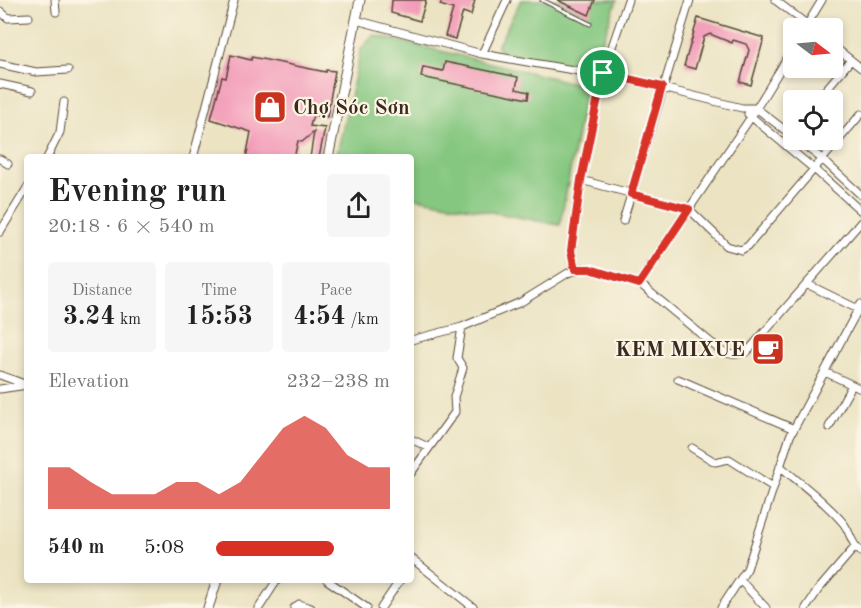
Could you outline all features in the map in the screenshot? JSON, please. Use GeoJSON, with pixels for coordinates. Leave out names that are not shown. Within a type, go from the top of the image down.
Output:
{"type":"FeatureCollection","features":[{"type":"Feature","properties":{"kind":"main road"},"geometry":{"type":"LineString","coordinates":[[329,154],[360,0]]}},
{"type":"Feature","properties":{"kind":"main road"},"geometry":{"type":"LineString","coordinates":[[208,608],[216,583]]}},
{"type":"Feature","properties":{"kind":"street"},"geometry":{"type":"LineString","coordinates":[[55,0],[56,12]]}},
{"type":"Feature","properties":{"kind":"street"},"geometry":{"type":"LineString","coordinates":[[195,154],[234,0]]}},
{"type":"Feature","properties":{"kind":"street"},"geometry":{"type":"LineString","coordinates":[[482,54],[507,0]]}},
{"type":"Feature","properties":{"kind":"street"},"geometry":{"type":"LineString","coordinates":[[575,269],[571,251],[581,180],[603,73],[628,0]]}},
{"type":"Feature","properties":{"kind":"street"},"geometry":{"type":"LineString","coordinates":[[623,221],[690,0]]}},
{"type":"Feature","properties":{"kind":"street"},"geometry":{"type":"LineString","coordinates":[[775,0],[797,18]]}},
{"type":"Feature","properties":{"kind":"street"},"geometry":{"type":"LineString","coordinates":[[813,18],[822,0]]}},
{"type":"Feature","properties":{"kind":"street"},"geometry":{"type":"LineString","coordinates":[[0,11],[8,18],[29,17]]}},
{"type":"Feature","properties":{"kind":"street"},"geometry":{"type":"LineString","coordinates":[[356,20],[482,54],[603,73],[742,108],[756,108],[783,128]]}},
{"type":"Feature","properties":{"kind":"street"},"geometry":{"type":"LineString","coordinates":[[843,54],[861,68]]}},
{"type":"Feature","properties":{"kind":"street"},"geometry":{"type":"LineString","coordinates":[[826,90],[851,60]]}},
{"type":"Feature","properties":{"kind":"street"},"geometry":{"type":"LineString","coordinates":[[0,64],[36,72],[68,70]]}},
{"type":"Feature","properties":{"kind":"street"},"geometry":{"type":"LineString","coordinates":[[639,284],[751,117],[783,65]]}},
{"type":"Feature","properties":{"kind":"street"},"geometry":{"type":"LineString","coordinates":[[0,84],[32,91]]}},
{"type":"Feature","properties":{"kind":"street"},"geometry":{"type":"LineString","coordinates":[[49,154],[60,132],[64,102]]}},
{"type":"Feature","properties":{"kind":"street"},"geometry":{"type":"LineString","coordinates":[[742,108],[861,211]]}},
{"type":"Feature","properties":{"kind":"street"},"geometry":{"type":"LineString","coordinates":[[581,180],[689,209],[727,246],[741,250],[748,246],[861,114]]}},
{"type":"Feature","properties":{"kind":"street"},"geometry":{"type":"LineString","coordinates":[[811,150],[861,195]]}},
{"type":"Feature","properties":{"kind":"street"},"geometry":{"type":"LineString","coordinates":[[0,159],[8,164]]}},
{"type":"Feature","properties":{"kind":"street"},"geometry":{"type":"LineString","coordinates":[[0,232],[24,198]]}},
{"type":"Feature","properties":{"kind":"street"},"geometry":{"type":"LineString","coordinates":[[414,339],[462,327],[521,302],[575,269],[590,269],[639,284],[727,354],[747,352],[861,222]]}},
{"type":"Feature","properties":{"kind":"street"},"geometry":{"type":"LineString","coordinates":[[721,608],[747,570],[794,429],[860,306],[807,284]]}},
{"type":"Feature","properties":{"kind":"street"},"geometry":{"type":"LineString","coordinates":[[414,468],[455,412],[454,397],[463,368],[458,358],[462,327]]}},
{"type":"Feature","properties":{"kind":"street"},"geometry":{"type":"LineString","coordinates":[[825,372],[861,389]]}},
{"type":"Feature","properties":{"kind":"street"},"geometry":{"type":"LineString","coordinates":[[0,375],[24,384]]}},
{"type":"Feature","properties":{"kind":"street"},"geometry":{"type":"LineString","coordinates":[[678,379],[794,429]]}},
{"type":"Feature","properties":{"kind":"street"},"geometry":{"type":"LineString","coordinates":[[0,389],[24,385]]}},
{"type":"Feature","properties":{"kind":"street"},"geometry":{"type":"LineString","coordinates":[[829,427],[852,385]]}},
{"type":"Feature","properties":{"kind":"street"},"geometry":{"type":"LineString","coordinates":[[414,440],[428,447]]}},
{"type":"Feature","properties":{"kind":"street"},"geometry":{"type":"LineString","coordinates":[[692,448],[715,462],[729,459],[773,487]]}},
{"type":"Feature","properties":{"kind":"street"},"geometry":{"type":"LineString","coordinates":[[780,466],[814,494],[846,526],[855,547],[861,552]]}},
{"type":"Feature","properties":{"kind":"street"},"geometry":{"type":"LineString","coordinates":[[806,608],[824,582],[855,547]]}},
{"type":"Feature","properties":{"kind":"street"},"geometry":{"type":"LineString","coordinates":[[414,563],[474,608]]}},
{"type":"Feature","properties":{"kind":"street"},"geometry":{"type":"LineString","coordinates":[[740,580],[766,608]]}},
{"type":"Feature","properties":{"kind":"street"},"geometry":{"type":"LineString","coordinates":[[260,608],[275,583]]}},
{"type":"Feature","properties":{"kind":"street"},"geometry":{"type":"LineString","coordinates":[[331,583],[368,608]]}},
{"type":"Feature","properties":{"kind":"street"},"geometry":{"type":"LineString","coordinates":[[381,608],[398,583]]}},
{"type":"Feature","properties":{"kind":"street"},"geometry":{"type":"LineString","coordinates":[[294,608],[302,603],[311,608]]}},
{"type":"Feature","properties":{"kind":"lane"},"geometry":{"type":"LineString","coordinates":[[542,0],[590,24]]}},
{"type":"Feature","properties":{"kind":"green space"},"geometry":{"type":"Polygon","coordinates":[[[521,0],[617,0],[592,70],[504,55],[497,47],[521,0]]]}},
{"type":"Feature","properties":{"kind":"green space"},"geometry":{"type":"Polygon","coordinates":[[[374,35],[586,86],[560,225],[414,198],[414,154],[337,154],[361,49],[374,35]]]}},
{"type":"Feature","properties":{"kind":"building"},"geometry":{"type":"Polygon","coordinates":[[[392,0],[426,0],[420,21],[391,13],[392,0]]]}},
{"type":"Feature","properties":{"kind":"building"},"geometry":{"type":"Polygon","coordinates":[[[442,0],[475,0],[471,15],[463,12],[455,39],[445,36],[453,9],[440,5],[442,0]]]}},
{"type":"Feature","properties":{"kind":"building"},"geometry":{"type":"Polygon","coordinates":[[[557,0],[595,0],[589,15],[557,0]]]}},
{"type":"Feature","properties":{"kind":"building"},"geometry":{"type":"Polygon","coordinates":[[[698,18],[764,38],[751,85],[740,82],[749,50],[746,44],[733,40],[732,43],[710,34],[704,37],[695,69],[684,66],[698,18]]]}},
{"type":"Feature","properties":{"kind":"building","name":"Chợ Sóc Sơn"},"geometry":{"type":"Polygon","coordinates":[[[231,55],[326,72],[326,70],[335,71],[327,117],[313,115],[310,126],[325,128],[320,154],[311,154],[314,132],[302,142],[298,141],[295,154],[247,154],[251,132],[211,119],[222,77],[226,78],[231,55]]]}},
{"type":"Feature","properties":{"kind":"building"},"geometry":{"type":"Polygon","coordinates":[[[445,62],[518,77],[516,89],[529,92],[528,99],[421,77],[423,67],[443,71],[445,62]]]}},
{"type":"Feature","properties":{"kind":"place","name":"Chợ Sóc Sơn"},"geometry":{"type":"Point","coordinates":[270,107]}},
{"type":"Feature","properties":{"kind":"place","name":"KEM MIXUE"},"geometry":{"type":"Point","coordinates":[768,349]}},
{"type":"Feature","properties":{"kind":"route"},"geometry":{"type":"LineString","coordinates":[[603,73],[662,87],[631,194],[689,209],[639,284],[590,269],[575,269],[572,259],[571,251],[581,180],[603,73]]}}]}
